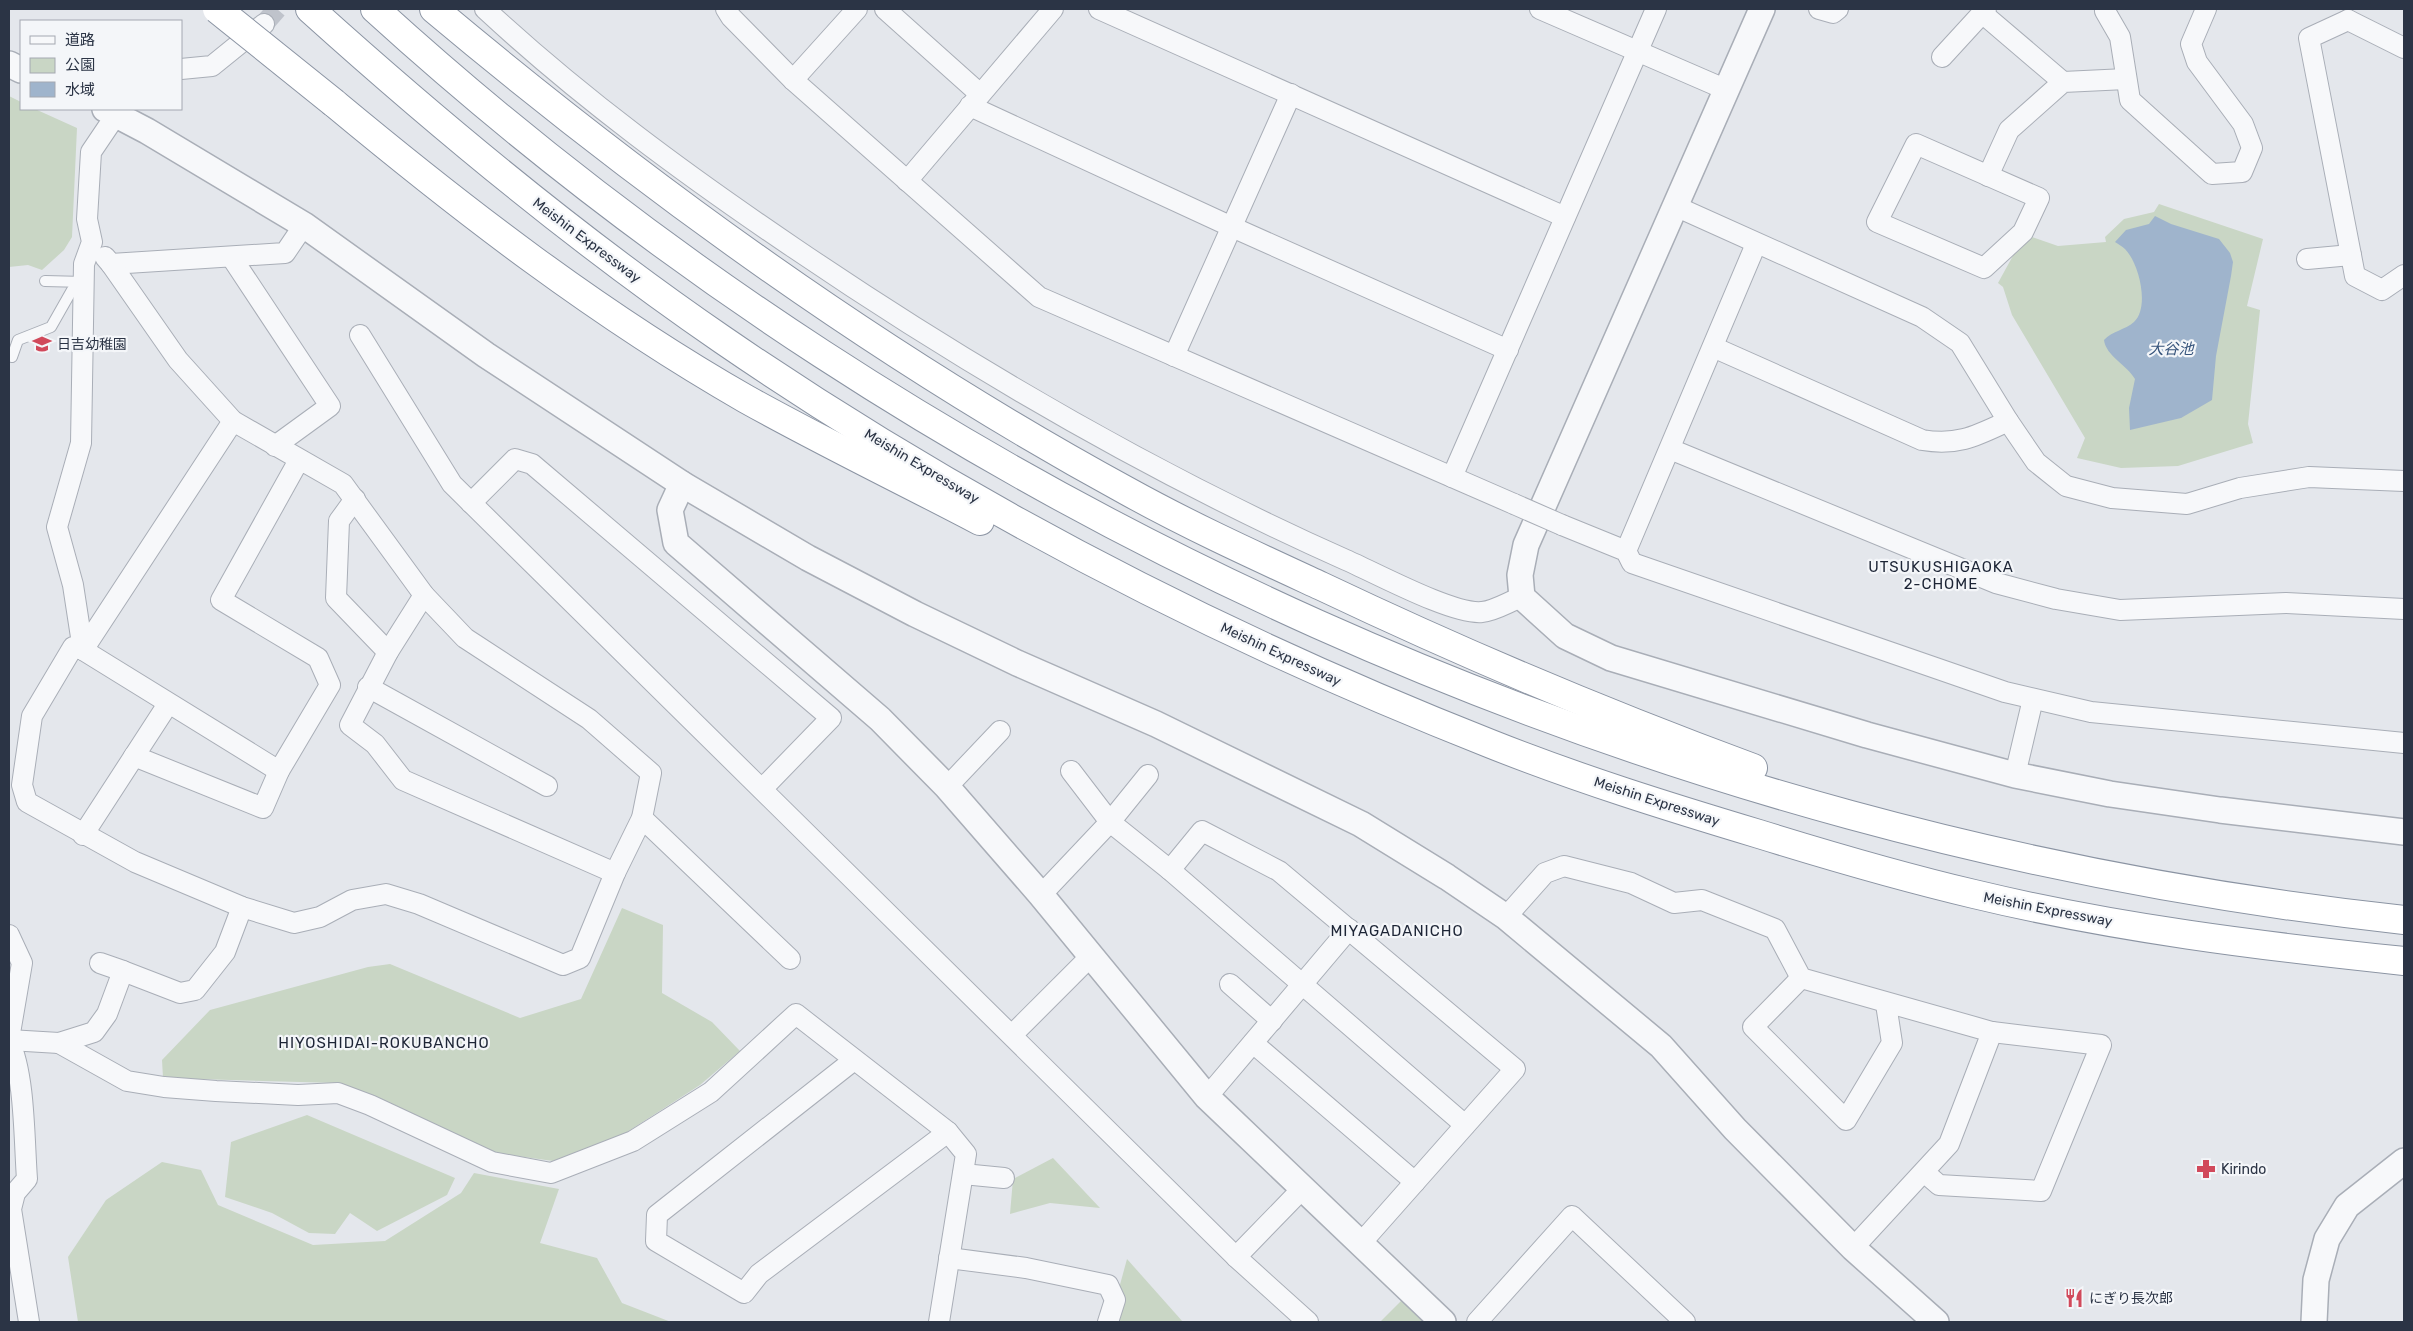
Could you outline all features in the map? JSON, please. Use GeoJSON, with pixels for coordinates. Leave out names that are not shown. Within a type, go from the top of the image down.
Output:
{"type":"FeatureCollection","features":[{"type":"Feature","properties":{"kind":"highway"},"geometry":{"type":"LineString","coordinates":[[217,9],[407,164],[578,292],[745,398],[1196,634],[1352,705],[1492,762],[1651,819],[1807,866],[1971,909],[2145,940],[2299,950]]}},
{"type":"Feature","properties":{"kind":"highway","name":"Meishin Expressway"},"geometry":{"type":"LineString","coordinates":[[310,9],[381,73],[496,170],[606,255],[723,340],[838,415],[967,493],[1099,566],[1229,630],[1361,691],[1496,746],[1657,803],[1813,850],[1976,895],[2152,929],[2299,950],[2404,961]]}},
{"type":"Feature","properties":{"kind":"highway"},"geometry":{"type":"LineString","coordinates":[[376,9],[514,128],[628,217],[745,302],[864,380],[986,455],[1117,527],[1251,594],[1379,650],[1515,706],[1675,762],[1836,811],[1994,851],[2162,885],[2334,913],[2404,920]]}},
{"type":"Feature","properties":{"kind":"highway"},"geometry":{"type":"LineString","coordinates":[[434,9],[648,181],[798,289],[901,357],[1128,492],[1394,621],[1642,728],[1756,769],[1843,796],[1995,836],[2166,872],[2334,913]]}},
{"type":"Feature","properties":{"kind":"street"},"geometry":{"type":"LineString","coordinates":[[485,9],[579,92],[725,201],[873,302],[1066,419],[1202,492],[1330,553],[1456,609],[1483,612],[1522,597]]}},
{"type":"Feature","properties":{"kind":"street"},"geometry":{"type":"LineString","coordinates":[[726,9],[731,17],[793,80],[1039,297],[1562,525],[1626,551],[1632,563],[2005,692],[2033,699],[2091,712],[2404,743]]}},
{"type":"Feature","properties":{"kind":"street"},"geometry":{"type":"LineString","coordinates":[[793,80],[857,9]]}},
{"type":"Feature","properties":{"kind":"street"},"geometry":{"type":"LineString","coordinates":[[884,9],[976,100],[1232,227],[1508,350]]}},
{"type":"Feature","properties":{"kind":"street"},"geometry":{"type":"LineString","coordinates":[[907,181],[1053,9]]}},
{"type":"Feature","properties":{"kind":"street"},"geometry":{"type":"LineString","coordinates":[[1099,9],[1565,217]]}},
{"type":"Feature","properties":{"kind":"street"},"geometry":{"type":"LineString","coordinates":[[1540,9],[1727,90]]}},
{"type":"Feature","properties":{"kind":"street"},"geometry":{"type":"LineString","coordinates":[[1452,477],[1656,9]]}},
{"type":"Feature","properties":{"kind":"street"},"geometry":{"type":"LineString","coordinates":[[1762,9],[1526,545],[1520,575],[1522,597],[1565,636],[1611,658],[1867,734],[2015,774],[2110,794],[2404,832]]}},
{"type":"Feature","properties":{"kind":"street"},"geometry":{"type":"LineString","coordinates":[[1819,9],[1833,12],[1838,9]]}},
{"type":"Feature","properties":{"kind":"street"},"geometry":{"type":"LineString","coordinates":[[2106,9],[2105,11],[2120,37],[2130,100],[2212,174],[2242,172],[2252,148],[2243,124],[2197,62],[2191,44],[2206,9]]}},
{"type":"Feature","properties":{"kind":"street"},"geometry":{"type":"LineString","coordinates":[[1942,57],[1984,11],[2063,82]]}},
{"type":"Feature","properties":{"kind":"street"},"geometry":{"type":"LineString","coordinates":[[2404,48],[2348,14],[2309,38],[2355,276],[2382,290],[2404,275]]}},
{"type":"Feature","properties":{"kind":"street"},"geometry":{"type":"LineString","coordinates":[[182,69],[212,66],[264,24]]}},
{"type":"Feature","properties":{"kind":"street"},"geometry":{"type":"LineString","coordinates":[[1988,176],[2009,130],[2063,82],[2126,79]]}},
{"type":"Feature","properties":{"kind":"street"},"geometry":{"type":"LineString","coordinates":[[1174,356],[1291,94]]}},
{"type":"Feature","properties":{"kind":"street"},"geometry":{"type":"LineString","coordinates":[[83,650],[73,585],[57,528],[81,443],[84,264],[92,242],[88,219],[91,152],[114,111],[304,225],[486,355],[682,484],[808,558],[915,614],[1017,663],[1156,724],[1361,824],[1447,877],[1506,917],[1661,1046],[1735,1129],[1853,1248],[1936,1322]]}},
{"type":"Feature","properties":{"kind":"street"},"geometry":{"type":"LineString","coordinates":[[1916,144],[1988,176],[2039,198],[2023,232],[1984,268],[1877,222],[1916,144]]}},
{"type":"Feature","properties":{"kind":"street"},"geometry":{"type":"LineString","coordinates":[[1675,206],[1922,317],[1960,343],[2008,421],[2036,462],[2066,486],[2112,498],[2187,504],[2240,488],[2309,477],[2404,481]]}},
{"type":"Feature","properties":{"kind":"street"},"geometry":{"type":"LineString","coordinates":[[111,264],[285,254],[304,225]]}},
{"type":"Feature","properties":{"kind":"street"},"geometry":{"type":"LineString","coordinates":[[92,242],[111,264],[178,360],[233,421],[343,484],[424,595],[464,638],[588,719],[651,773],[642,818],[615,873],[580,958],[563,965],[419,904],[386,894],[352,900],[320,917],[294,923],[242,907],[135,862],[83,835],[28,802],[22,785],[32,716],[72,647],[83,650],[279,771]]}},
{"type":"Feature","properties":{"kind":"street"},"geometry":{"type":"LineString","coordinates":[[1626,551],[1756,244]]}},
{"type":"Feature","properties":{"kind":"street"},"geometry":{"type":"LineString","coordinates":[[2307,259],[2351,255]]}},
{"type":"Feature","properties":{"kind":"street"},"geometry":{"type":"LineString","coordinates":[[232,258],[330,406],[275,446]]}},
{"type":"Feature","properties":{"kind":"street"},"geometry":{"type":"LineString","coordinates":[[360,335],[452,484],[1236,1257],[1308,1322]]}},
{"type":"Feature","properties":{"kind":"street"},"geometry":{"type":"LineString","coordinates":[[1713,347],[1922,440],[1944,444],[1971,438],[2008,421]]}},
{"type":"Feature","properties":{"kind":"street"},"geometry":{"type":"LineString","coordinates":[[83,650],[233,421]]}},
{"type":"Feature","properties":{"kind":"street"},"geometry":{"type":"LineString","coordinates":[[1670,449],[1996,583],[2056,599],[2120,610],[2286,604],[2404,609]]}},
{"type":"Feature","properties":{"kind":"street"},"geometry":{"type":"LineString","coordinates":[[471,503],[514,459],[532,464],[831,718],[762,789]]}},
{"type":"Feature","properties":{"kind":"street"},"geometry":{"type":"LineString","coordinates":[[134,756],[263,808],[279,771],[330,685],[318,658],[221,600],[299,460]]}},
{"type":"Feature","properties":{"kind":"street"},"geometry":{"type":"LineString","coordinates":[[682,484],[670,510],[676,544],[880,719],[947,787],[1041,895],[1208,1097],[1443,1322]]}},
{"type":"Feature","properties":{"kind":"street"},"geometry":{"type":"LineString","coordinates":[[355,499],[339,521],[336,598],[388,652]]}},
{"type":"Feature","properties":{"kind":"street"},"geometry":{"type":"LineString","coordinates":[[424,595],[368,687],[350,725],[375,744],[403,780],[615,873]]}},
{"type":"Feature","properties":{"kind":"street"},"geometry":{"type":"LineString","coordinates":[[368,687],[547,786]]}},
{"type":"Feature","properties":{"kind":"street"},"geometry":{"type":"LineString","coordinates":[[2015,774],[2033,699]]}},
{"type":"Feature","properties":{"kind":"street"},"geometry":{"type":"LineString","coordinates":[[83,835],[168,704]]}},
{"type":"Feature","properties":{"kind":"street"},"geometry":{"type":"LineString","coordinates":[[947,787],[1000,731]]}},
{"type":"Feature","properties":{"kind":"street"},"geometry":{"type":"LineString","coordinates":[[1070,771],[1110,822],[1170,870],[1465,1125]]}},
{"type":"Feature","properties":{"kind":"street"},"geometry":{"type":"LineString","coordinates":[[1041,895],[1110,822],[1148,775]]}},
{"type":"Feature","properties":{"kind":"street"},"geometry":{"type":"LineString","coordinates":[[642,818],[790,959]]}},
{"type":"Feature","properties":{"kind":"street"},"geometry":{"type":"LineString","coordinates":[[1170,870],[1202,830],[1279,871],[1515,1069],[1361,1243]]}},
{"type":"Feature","properties":{"kind":"street"},"geometry":{"type":"LineString","coordinates":[[1506,917],[1545,873],[1564,866],[1631,883],[1674,903],[1702,900],[1775,928],[1801,978],[1886,1004],[1992,1032],[2102,1045],[2041,1191],[1939,1185],[1924,1172]]}},
{"type":"Feature","properties":{"kind":"street"},"geometry":{"type":"LineString","coordinates":[[100,963],[180,993],[195,990],[225,952],[242,907]]}},
{"type":"Feature","properties":{"kind":"street"},"geometry":{"type":"LineString","coordinates":[[1208,1097],[1349,929]]}},
{"type":"Feature","properties":{"kind":"street"},"geometry":{"type":"LineString","coordinates":[[9,935],[22,963],[9,1040],[14,1053],[19,1087],[27,1179],[12,1193],[11,1209],[29,1322]]}},
{"type":"Feature","properties":{"kind":"street"},"geometry":{"type":"LineString","coordinates":[[1012,1035],[1091,956]]}},
{"type":"Feature","properties":{"kind":"street"},"geometry":{"type":"LineString","coordinates":[[9,1040],[59,1043],[94,1032],[107,1014],[123,972]]}},
{"type":"Feature","properties":{"kind":"street"},"geometry":{"type":"LineString","coordinates":[[1801,978],[1753,1027],[1846,1120],[1892,1043],[1886,1004]]}},
{"type":"Feature","properties":{"kind":"street"},"geometry":{"type":"LineString","coordinates":[[1230,984],[1272,1021]]}},
{"type":"Feature","properties":{"kind":"street"},"geometry":{"type":"LineString","coordinates":[[59,1043],[127,1081],[164,1087],[216,1091],[298,1095],[338,1093],[370,1105],[492,1162],[551,1173],[633,1141],[711,1092],[796,1014],[948,1132],[966,1154],[939,1322]]}},
{"type":"Feature","properties":{"kind":"street"},"geometry":{"type":"LineString","coordinates":[[1853,1248],[1950,1144],[1992,1032]]}},
{"type":"Feature","properties":{"kind":"street"},"geometry":{"type":"LineString","coordinates":[[1253,1043],[1414,1182]]}},
{"type":"Feature","properties":{"kind":"street"},"geometry":{"type":"LineString","coordinates":[[854,1060],[657,1215],[656,1241],[744,1293],[759,1274],[948,1132]]}},
{"type":"Feature","properties":{"kind":"street"},"geometry":{"type":"LineString","coordinates":[[2314,1322],[2316,1280],[2328,1239],[2348,1206],[2404,1161]]}},
{"type":"Feature","properties":{"kind":"street"},"geometry":{"type":"LineString","coordinates":[[963,1174],[1004,1178]]}},
{"type":"Feature","properties":{"kind":"street"},"geometry":{"type":"LineString","coordinates":[[1236,1257],[1303,1188]]}},
{"type":"Feature","properties":{"kind":"street"},"geometry":{"type":"LineString","coordinates":[[1477,1322],[1572,1216],[1686,1322]]}},
{"type":"Feature","properties":{"kind":"street"},"geometry":{"type":"LineString","coordinates":[[950,1258],[1026,1268],[1108,1284],[1115,1300],[1108,1322]]}},
{"type":"Feature","properties":{"kind":"lane"},"geometry":{"type":"LineString","coordinates":[[45,281],[84,282]]}},
{"type":"Feature","properties":{"kind":"lane"},"geometry":{"type":"LineString","coordinates":[[12,357],[18,340],[51,327],[72,290],[84,282]]}},
{"type":"Feature","properties":{"kind":"green space"},"geometry":{"type":"Polygon","coordinates":[[[9,96],[20,102],[20,110],[37,110],[77,128],[72,237],[64,250],[42,270],[28,265],[9,267],[9,96]]]}},
{"type":"Feature","properties":{"kind":"green space"},"geometry":{"type":"Polygon","coordinates":[[[2159,204],[2263,239],[2247,306],[2260,310],[2248,424],[2253,443],[2178,466],[2121,468],[2077,458],[2085,438],[2012,315],[2003,287],[1998,283],[2015,252],[2029,236],[2058,246],[2106,242],[2105,237],[2124,219],[2154,212],[2159,204]]]}},
{"type":"Feature","properties":{"kind":"green space"},"geometry":{"type":"Polygon","coordinates":[[[622,908],[663,925],[662,993],[712,1022],[740,1051],[700,1085],[624,1134],[553,1161],[495,1153],[336,1083],[163,1078],[162,1060],[210,1010],[368,967],[390,964],[520,1018],[581,999],[622,908]]]}},
{"type":"Feature","properties":{"kind":"green space"},"geometry":{"type":"Polygon","coordinates":[[[307,1115],[455,1178],[447,1195],[377,1231],[350,1213],[335,1234],[309,1233],[272,1213],[225,1197],[231,1142],[307,1115]]]}},
{"type":"Feature","properties":{"kind":"green space"},"geometry":{"type":"Polygon","coordinates":[[[1053,1158],[1100,1208],[1050,1203],[1010,1214],[1013,1179],[1053,1158]]]}},
{"type":"Feature","properties":{"kind":"green space"},"geometry":{"type":"Polygon","coordinates":[[[162,1162],[201,1170],[218,1205],[313,1245],[385,1241],[461,1193],[474,1173],[559,1189],[540,1243],[597,1258],[622,1303],[671,1322],[78,1322],[68,1257],[106,1200],[162,1162]]]}},
{"type":"Feature","properties":{"kind":"green space"},"geometry":{"type":"Polygon","coordinates":[[[1127,1259],[1183,1322],[1113,1322],[1118,1292],[1127,1259]]]}},
{"type":"Feature","properties":{"kind":"green space"},"geometry":{"type":"Polygon","coordinates":[[[1402,1300],[1425,1322],[1380,1322],[1402,1300]]]}},
{"type":"Feature","properties":{"kind":"water","name":"大谷池"},"geometry":{"type":"Polygon","coordinates":[[[2155,216],[2171,224],[2219,239],[2230,253],[2233,262],[2216,356],[2212,400],[2181,418],[2130,430],[2129,408],[2135,379],[2109,351],[2104,340],[2134,322],[2139,315],[2142,296],[2135,264],[2125,249],[2115,242],[2126,230],[2149,224],[2155,216]]]}},
{"type":"Feature","properties":{"kind":"tunnel"},"geometry":{"type":"LineString","coordinates":[[264,24],[277,9]]}},
{"type":"Feature","properties":{"kind":"place","name":"日吉幼稚園"},"geometry":{"type":"Point","coordinates":[42,344]}},
{"type":"Feature","properties":{"kind":"place","name":"Kirindo"},"geometry":{"type":"Point","coordinates":[2206,1169]}},
{"type":"Feature","properties":{"kind":"place","name":"にぎり長次郎"},"geometry":{"type":"Point","coordinates":[2074,1298]}},
{"type":"Feature","properties":{"kind":"district","name":"UTSUKUSHIGAOKA 2-CHOME"},"geometry":{"type":"Point","coordinates":[1941,576]}},
{"type":"Feature","properties":{"kind":"district","name":"MIYAGADANICHO"},"geometry":{"type":"Point","coordinates":[1397,931]}},
{"type":"Feature","properties":{"kind":"district","name":"HIYOSHIDAI-ROKUBANCHO"},"geometry":{"type":"Point","coordinates":[384,1043]}}]}
